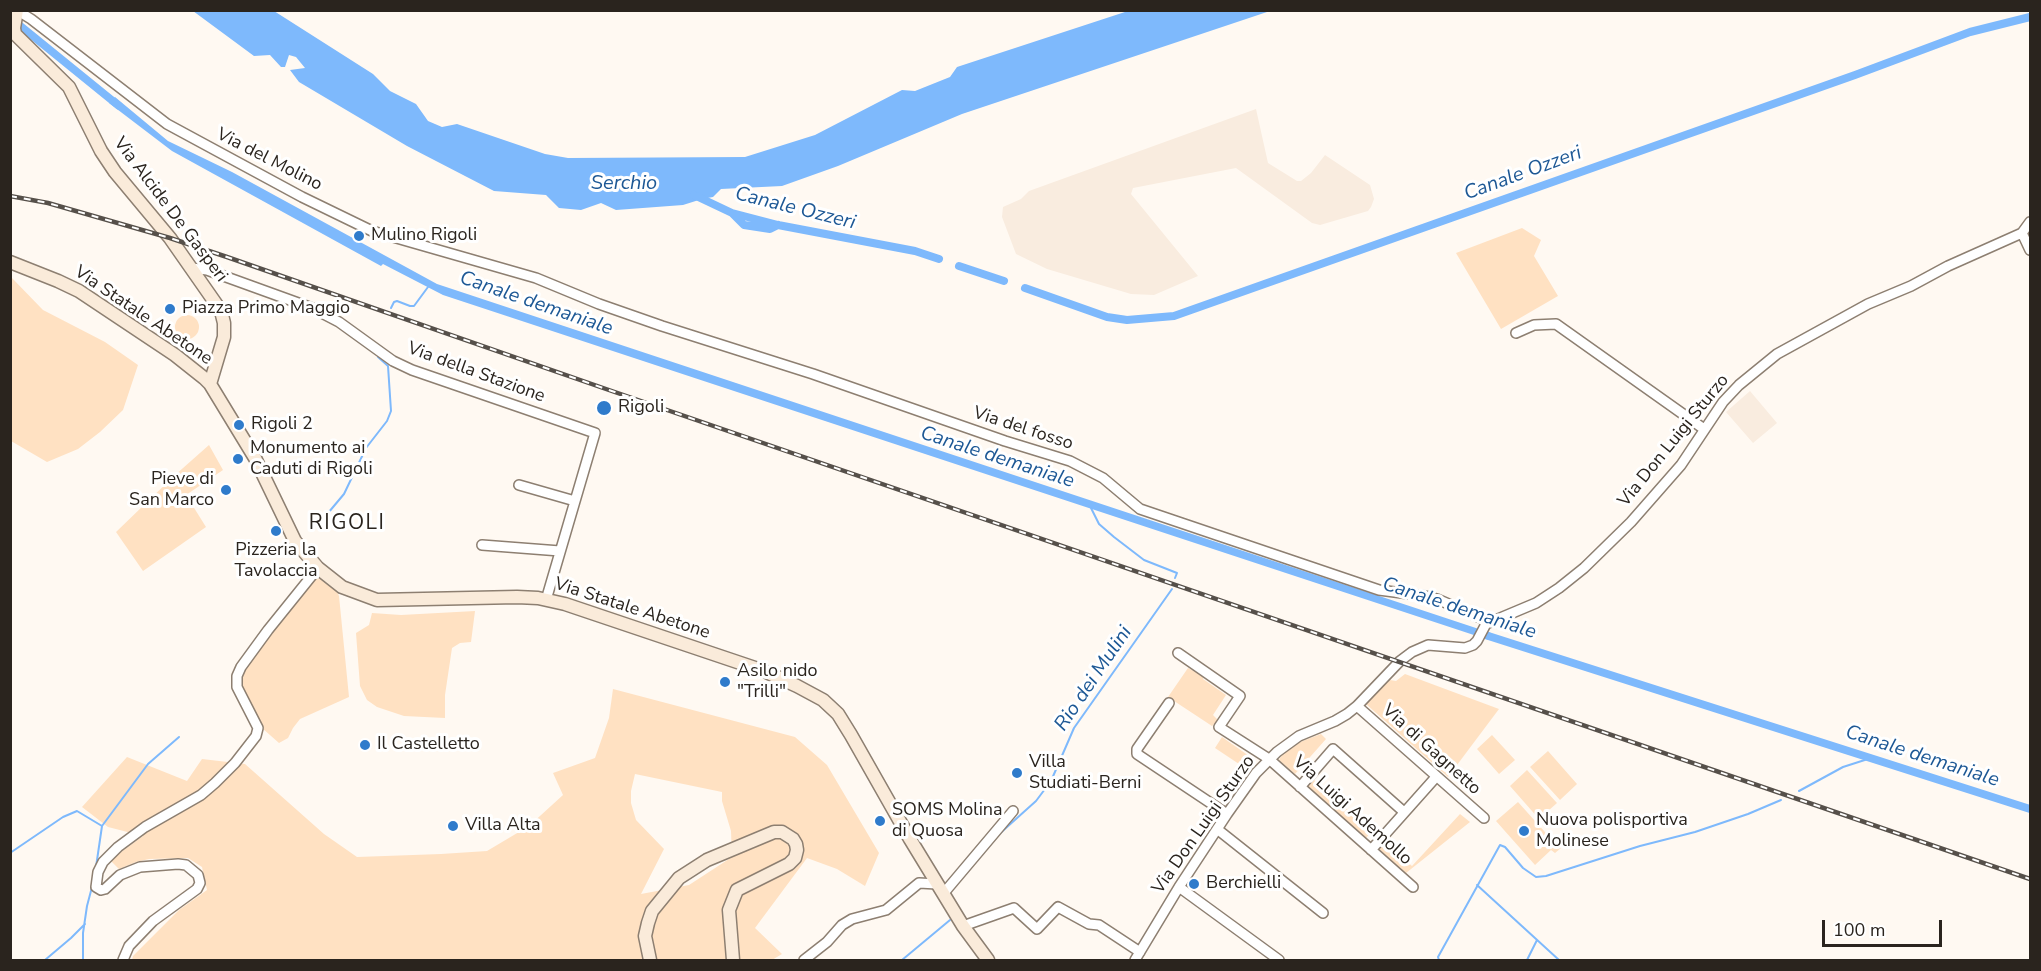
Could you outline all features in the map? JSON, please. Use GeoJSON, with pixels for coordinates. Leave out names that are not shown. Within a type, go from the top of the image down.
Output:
{"type":"FeatureCollection","features":[{"type":"Feature","properties":{"kind":"main road","name":"Via Alcide De Gasperi"},"geometry":{"type":"LineString","coordinates":[[17,17],[15,34],[69,87],[101,151],[115,172],[170,238],[221,311],[224,323],[222,347],[210,384]]}},
{"type":"Feature","properties":{"kind":"main road","name":"Via Statale Abetone"},"geometry":{"type":"LineString","coordinates":[[10,262],[58,280],[79,291],[175,355],[210,384],[255,458],[295,541],[318,568],[342,587],[377,600],[517,597],[546,600],[576,607],[754,668],[823,700],[838,714],[940,889],[987,960]]}},
{"type":"Feature","properties":{"kind":"main road"},"geometry":{"type":"LineString","coordinates":[[650,960],[645,936],[652,911],[679,878],[707,860],[774,832],[782,832],[793,839],[797,850],[795,858],[789,864],[737,890],[729,910],[733,960]]}},
{"type":"Feature","properties":{"kind":"street","name":"Via del Molino"},"geometry":{"type":"LineString","coordinates":[[17,17],[31,19],[167,124],[302,197],[372,231],[536,278]]}},
{"type":"Feature","properties":{"kind":"street","name":"Via Don Luigi Sturzo"},"geometry":{"type":"LineString","coordinates":[[1137,956],[1227,813],[1251,779],[1269,759],[1299,736],[1335,721],[1357,706],[1400,661],[1418,648],[1435,645],[1466,648],[1477,642],[1487,625],[1536,603],[1584,568],[1665,485],[1724,402],[1758,368],[1791,345],[1868,304],[2022,233],[2031,222]]}},
{"type":"Feature","properties":{"kind":"street"},"geometry":{"type":"LineString","coordinates":[[2022,233],[2031,250]]}},
{"type":"Feature","properties":{"kind":"street","name":"Via della Stazione"},"geometry":{"type":"LineString","coordinates":[[192,268],[207,270],[312,308],[339,322],[393,361],[412,370],[595,433],[546,600]]}},
{"type":"Feature","properties":{"kind":"street","name":"Via del fosso"},"geometry":{"type":"LineString","coordinates":[[536,278],[599,304],[662,326],[813,374],[1005,441],[1070,461],[1103,478],[1140,509],[1379,590],[1437,599],[1487,625]]}},
{"type":"Feature","properties":{"kind":"street"},"geometry":{"type":"LineString","coordinates":[[1516,333],[1534,325],[1556,324],[1704,429]]}},
{"type":"Feature","properties":{"kind":"street"},"geometry":{"type":"LineString","coordinates":[[519,485],[575,501]]}},
{"type":"Feature","properties":{"kind":"street"},"geometry":{"type":"LineString","coordinates":[[482,545],[560,551]]}},
{"type":"Feature","properties":{"kind":"street"},"geometry":{"type":"LineString","coordinates":[[123,960],[129,946],[153,921],[197,889],[200,883],[198,874],[186,865],[140,867],[120,874],[105,890],[100,890],[96,887],[98,872],[103,862],[118,847],[145,827],[201,795],[215,783],[235,763],[256,736],[258,728],[237,687],[237,676],[268,630],[318,568]]}},
{"type":"Feature","properties":{"kind":"street","name":"Via Luigi Ademollo"},"geometry":{"type":"LineString","coordinates":[[1178,653],[1240,696],[1219,726],[1269,759],[1413,887]]}},
{"type":"Feature","properties":{"kind":"street"},"geometry":{"type":"LineString","coordinates":[[1169,703],[1136,753],[1227,813]]}},
{"type":"Feature","properties":{"kind":"street","name":"Via di Gagnetto"},"geometry":{"type":"LineString","coordinates":[[1357,706],[1484,818]]}},
{"type":"Feature","properties":{"kind":"street"},"geometry":{"type":"LineString","coordinates":[[1299,787],[1334,749],[1404,812]]}},
{"type":"Feature","properties":{"kind":"street"},"geometry":{"type":"LineString","coordinates":[[1371,850],[1436,777]]}},
{"type":"Feature","properties":{"kind":"street"},"geometry":{"type":"LineString","coordinates":[[804,960],[827,942],[842,925],[852,919],[886,910],[919,883],[940,889],[1013,811]]}},
{"type":"Feature","properties":{"kind":"street"},"geometry":{"type":"LineString","coordinates":[[1217,829],[1323,913]]}},
{"type":"Feature","properties":{"kind":"street"},"geometry":{"type":"LineString","coordinates":[[1179,887],[1279,960]]}},
{"type":"Feature","properties":{"kind":"street"},"geometry":{"type":"LineString","coordinates":[[963,926],[1014,908],[1037,929],[1058,907],[1089,924],[1099,925],[1137,956]]}},
{"type":"Feature","properties":{"kind":"shaded area"},"geometry":{"type":"Polygon","coordinates":[[[1256,109],[1268,163],[1297,181],[1301,181],[1311,173],[1325,155],[1370,185],[1374,199],[1368,211],[1320,225],[1312,223],[1236,168],[1133,188],[1131,194],[1198,276],[1154,295],[1131,294],[1047,269],[1016,254],[1002,217],[1003,207],[1021,199],[1029,191],[1256,109]]]}},
{"type":"Feature","properties":{"kind":"shaded area"},"geometry":{"type":"Polygon","coordinates":[[[1522,228],[1541,240],[1534,256],[1558,296],[1501,329],[1456,253],[1522,228]]]}},
{"type":"Feature","properties":{"kind":"shaded area"},"geometry":{"type":"Polygon","coordinates":[[[11,277],[43,310],[105,342],[138,365],[123,410],[78,449],[47,462],[11,441],[11,277]]]}},
{"type":"Feature","properties":{"kind":"shaded area"},"geometry":{"type":"Polygon","coordinates":[[[187,315],[192,316],[198,322],[198,332],[192,338],[187,339],[182,338],[176,332],[175,327],[176,322],[182,316],[187,315]]]}},
{"type":"Feature","properties":{"kind":"shaded area"},"geometry":{"type":"Polygon","coordinates":[[[1750,391],[1777,423],[1753,443],[1726,412],[1750,391]]]}},
{"type":"Feature","properties":{"kind":"shaded area"},"geometry":{"type":"Polygon","coordinates":[[[209,445],[223,470],[186,495],[206,527],[143,571],[116,532],[209,445]]]}},
{"type":"Feature","properties":{"kind":"shaded area"},"geometry":{"type":"Polygon","coordinates":[[[317,575],[336,589],[339,596],[349,697],[300,719],[288,738],[279,743],[262,728],[240,689],[245,669],[317,575]]]}},
{"type":"Feature","properties":{"kind":"shaded area"},"geometry":{"type":"Polygon","coordinates":[[[475,611],[471,642],[460,643],[452,648],[445,695],[445,718],[404,716],[377,707],[367,700],[360,686],[356,633],[369,625],[372,613],[401,615],[475,611]]]}},
{"type":"Feature","properties":{"kind":"shaded area"},"geometry":{"type":"Polygon","coordinates":[[[1188,668],[1204,676],[1203,679],[1226,695],[1213,715],[1218,720],[1212,726],[1168,697],[1188,668]]]}},
{"type":"Feature","properties":{"kind":"shaded area"},"geometry":{"type":"Polygon","coordinates":[[[1405,674],[1499,709],[1448,777],[1366,704],[1390,680],[1396,681],[1405,674]]]}},
{"type":"Feature","properties":{"kind":"shaded area"},"geometry":{"type":"Polygon","coordinates":[[[613,689],[795,737],[827,765],[879,853],[865,886],[837,869],[807,858],[755,928],[782,954],[772,960],[132,960],[133,956],[179,910],[207,890],[202,867],[188,858],[149,859],[119,869],[110,860],[143,836],[108,827],[82,807],[127,757],[187,781],[202,759],[245,764],[324,834],[357,857],[487,851],[529,826],[563,795],[553,773],[595,758],[609,718],[613,689]],[[635,774],[631,803],[636,820],[664,849],[641,894],[689,885],[732,857],[731,831],[722,801],[722,792],[635,774]]]}},
{"type":"Feature","properties":{"kind":"shaded area"},"geometry":{"type":"Polygon","coordinates":[[[1321,734],[1326,739],[1295,774],[1279,760],[1282,755],[1300,742],[1321,734]]]}},
{"type":"Feature","properties":{"kind":"shaded area"},"geometry":{"type":"Polygon","coordinates":[[[1492,735],[1515,760],[1499,774],[1477,749],[1492,735]]]}},
{"type":"Feature","properties":{"kind":"shaded area"},"geometry":{"type":"Polygon","coordinates":[[[1222,737],[1252,758],[1245,768],[1215,748],[1222,737]]]}},
{"type":"Feature","properties":{"kind":"shaded area"},"geometry":{"type":"Polygon","coordinates":[[[1548,751],[1577,784],[1560,800],[1530,767],[1548,751]]]}},
{"type":"Feature","properties":{"kind":"shaded area"},"geometry":{"type":"Polygon","coordinates":[[[1527,770],[1557,803],[1539,819],[1510,786],[1527,770]]]}},
{"type":"Feature","properties":{"kind":"shaded area"},"geometry":{"type":"Polygon","coordinates":[[[1314,780],[1372,831],[1366,838],[1308,786],[1314,780]]]}},
{"type":"Feature","properties":{"kind":"shaded area","name":"Nuova polisportiva Molinese"},"geometry":{"type":"Polygon","coordinates":[[[1518,802],[1561,848],[1555,853],[1551,850],[1535,865],[1496,821],[1518,802]]]}},
{"type":"Feature","properties":{"kind":"shaded area"},"geometry":{"type":"Polygon","coordinates":[[[1460,814],[1470,822],[1406,873],[1379,849],[1385,843],[1412,866],[1460,814]]]}},
{"type":"Feature","properties":{"kind":"water","name":"Serchio"},"geometry":{"type":"Polygon","coordinates":[[[193,11],[274,11],[373,74],[390,91],[416,104],[428,121],[442,127],[457,124],[545,154],[568,158],[745,157],[815,135],[902,90],[915,91],[950,77],[957,67],[1128,11],[1270,11],[962,114],[838,166],[782,186],[721,189],[713,197],[683,205],[616,210],[601,203],[581,210],[559,208],[546,195],[494,191],[407,146],[299,82],[290,70],[305,68],[296,57],[289,55],[285,67],[281,67],[270,55],[254,56],[193,11]]]}},
{"type":"Feature","properties":{"kind":"water"},"geometry":{"type":"Polygon","coordinates":[[[115,97],[168,141],[232,172],[437,284],[1491,633],[1489,640],[443,295],[383,264],[381,266],[172,151],[109,103],[115,97]]]}},
{"type":"Feature","properties":{"kind":"waterway","name":"Canale Ozzeri"},"geometry":{"type":"LineString","coordinates":[[1025,288],[1107,317],[1127,320],[1174,316],[1855,75],[1970,32],[2030,17]]}},
{"type":"Feature","properties":{"kind":"waterway","name":"Canale demaniale"},"geometry":{"type":"LineString","coordinates":[[13,20],[119,106]]}},
{"type":"Feature","properties":{"kind":"waterway","name":"Canale Ozzeri"},"geometry":{"type":"LineString","coordinates":[[694,195],[732,213],[778,225],[915,251],[939,259]]}},
{"type":"Feature","properties":{"kind":"waterway"},"geometry":{"type":"LineString","coordinates":[[733,214],[744,225],[770,229],[778,225]]}},
{"type":"Feature","properties":{"kind":"waterway","name":"Canale Ozzeri"},"geometry":{"type":"LineString","coordinates":[[959,266],[1004,281]]}},
{"type":"Feature","properties":{"kind":"waterway"},"geometry":{"type":"LineString","coordinates":[[391,308],[397,301],[414,306],[428,287]]}},
{"type":"Feature","properties":{"kind":"waterway"},"geometry":{"type":"LineString","coordinates":[[318,525],[344,494],[366,448],[387,421],[391,411],[388,366],[378,357]]}},
{"type":"Feature","properties":{"kind":"waterway","name":"Rio dei Mulini"},"geometry":{"type":"LineString","coordinates":[[1091,508],[1099,524],[1114,537],[1144,560],[1177,573],[1175,578]]}},
{"type":"Feature","properties":{"kind":"waterway","name":"Rio dei Mulini"},"geometry":{"type":"LineString","coordinates":[[997,836],[1036,801],[1051,781],[1074,728],[1172,589]]}},
{"type":"Feature","properties":{"kind":"waterway","name":"Canale demaniale"},"geometry":{"type":"LineString","coordinates":[[1479,633],[2030,809]]}},
{"type":"Feature","properties":{"kind":"waterway"},"geometry":{"type":"LineString","coordinates":[[96,867],[102,826],[148,764],[179,737]]}},
{"type":"Feature","properties":{"kind":"waterway"},"geometry":{"type":"LineString","coordinates":[[1799,791],[1843,767],[1871,758]]}},
{"type":"Feature","properties":{"kind":"waterway"},"geometry":{"type":"LineString","coordinates":[[1439,960],[1438,957],[1500,845],[1505,847],[1523,868],[1536,877],[1546,876],[1640,846],[1695,832],[1781,800]]}},
{"type":"Feature","properties":{"kind":"waterway"},"geometry":{"type":"LineString","coordinates":[[10,853],[63,817],[77,811],[102,826]]}},
{"type":"Feature","properties":{"kind":"waterway"},"geometry":{"type":"LineString","coordinates":[[1477,885],[1559,960]]}},
{"type":"Feature","properties":{"kind":"waterway"},"geometry":{"type":"LineString","coordinates":[[83,960],[83,933],[92,887]]}},
{"type":"Feature","properties":{"kind":"waterway"},"geometry":{"type":"LineString","coordinates":[[902,960],[950,920]]}},
{"type":"Feature","properties":{"kind":"waterway"},"geometry":{"type":"LineString","coordinates":[[45,960],[85,924]]}},
{"type":"Feature","properties":{"kind":"waterway"},"geometry":{"type":"LineString","coordinates":[[1527,960],[1537,940]]}},
{"type":"Feature","properties":{"kind":"railway"},"geometry":{"type":"LineString","coordinates":[[10,196],[48,203],[227,257],[2030,879]]}},
{"type":"Feature","properties":{"kind":"place","name":"Mulino Rigoli"},"geometry":{"type":"Point","coordinates":[359,236]}},
{"type":"Feature","properties":{"kind":"place","name":"Piazza Primo Maggio"},"geometry":{"type":"Point","coordinates":[170,309]}},
{"type":"Feature","properties":{"kind":"place","name":"Rigoli"},"geometry":{"type":"Point","coordinates":[604,408]}},
{"type":"Feature","properties":{"kind":"place","name":"Rigoli 2"},"geometry":{"type":"Point","coordinates":[239,425]}},
{"type":"Feature","properties":{"kind":"place","name":"Monumento ai Caduti di Rigoli"},"geometry":{"type":"Point","coordinates":[238,459]}},
{"type":"Feature","properties":{"kind":"place","name":"Pieve di San Marco"},"geometry":{"type":"Point","coordinates":[226,490]}},
{"type":"Feature","properties":{"kind":"place","name":"Pizzeria la Tavolaccia"},"geometry":{"type":"Point","coordinates":[276,531]}},
{"type":"Feature","properties":{"kind":"place","name":"Asilo nido \"Trilli\""},"geometry":{"type":"Point","coordinates":[725,682]}},
{"type":"Feature","properties":{"kind":"place","name":"Il Castelletto"},"geometry":{"type":"Point","coordinates":[365,745]}},
{"type":"Feature","properties":{"kind":"place","name":"Villa Studiati-Berni"},"geometry":{"type":"Point","coordinates":[1017,773]}},
{"type":"Feature","properties":{"kind":"place","name":"SOMS Molina di Quosa"},"geometry":{"type":"Point","coordinates":[880,821]}},
{"type":"Feature","properties":{"kind":"place","name":"Villa Alta"},"geometry":{"type":"Point","coordinates":[453,826]}},
{"type":"Feature","properties":{"kind":"place","name":"Nuova polisportiva Molinese"},"geometry":{"type":"Point","coordinates":[1524,831]}},
{"type":"Feature","properties":{"kind":"place","name":"Berchielli"},"geometry":{"type":"Point","coordinates":[1194,884]}},
{"type":"Feature","properties":{"kind":"district","name":"RIGOLI"},"geometry":{"type":"Point","coordinates":[347,524]}}]}
